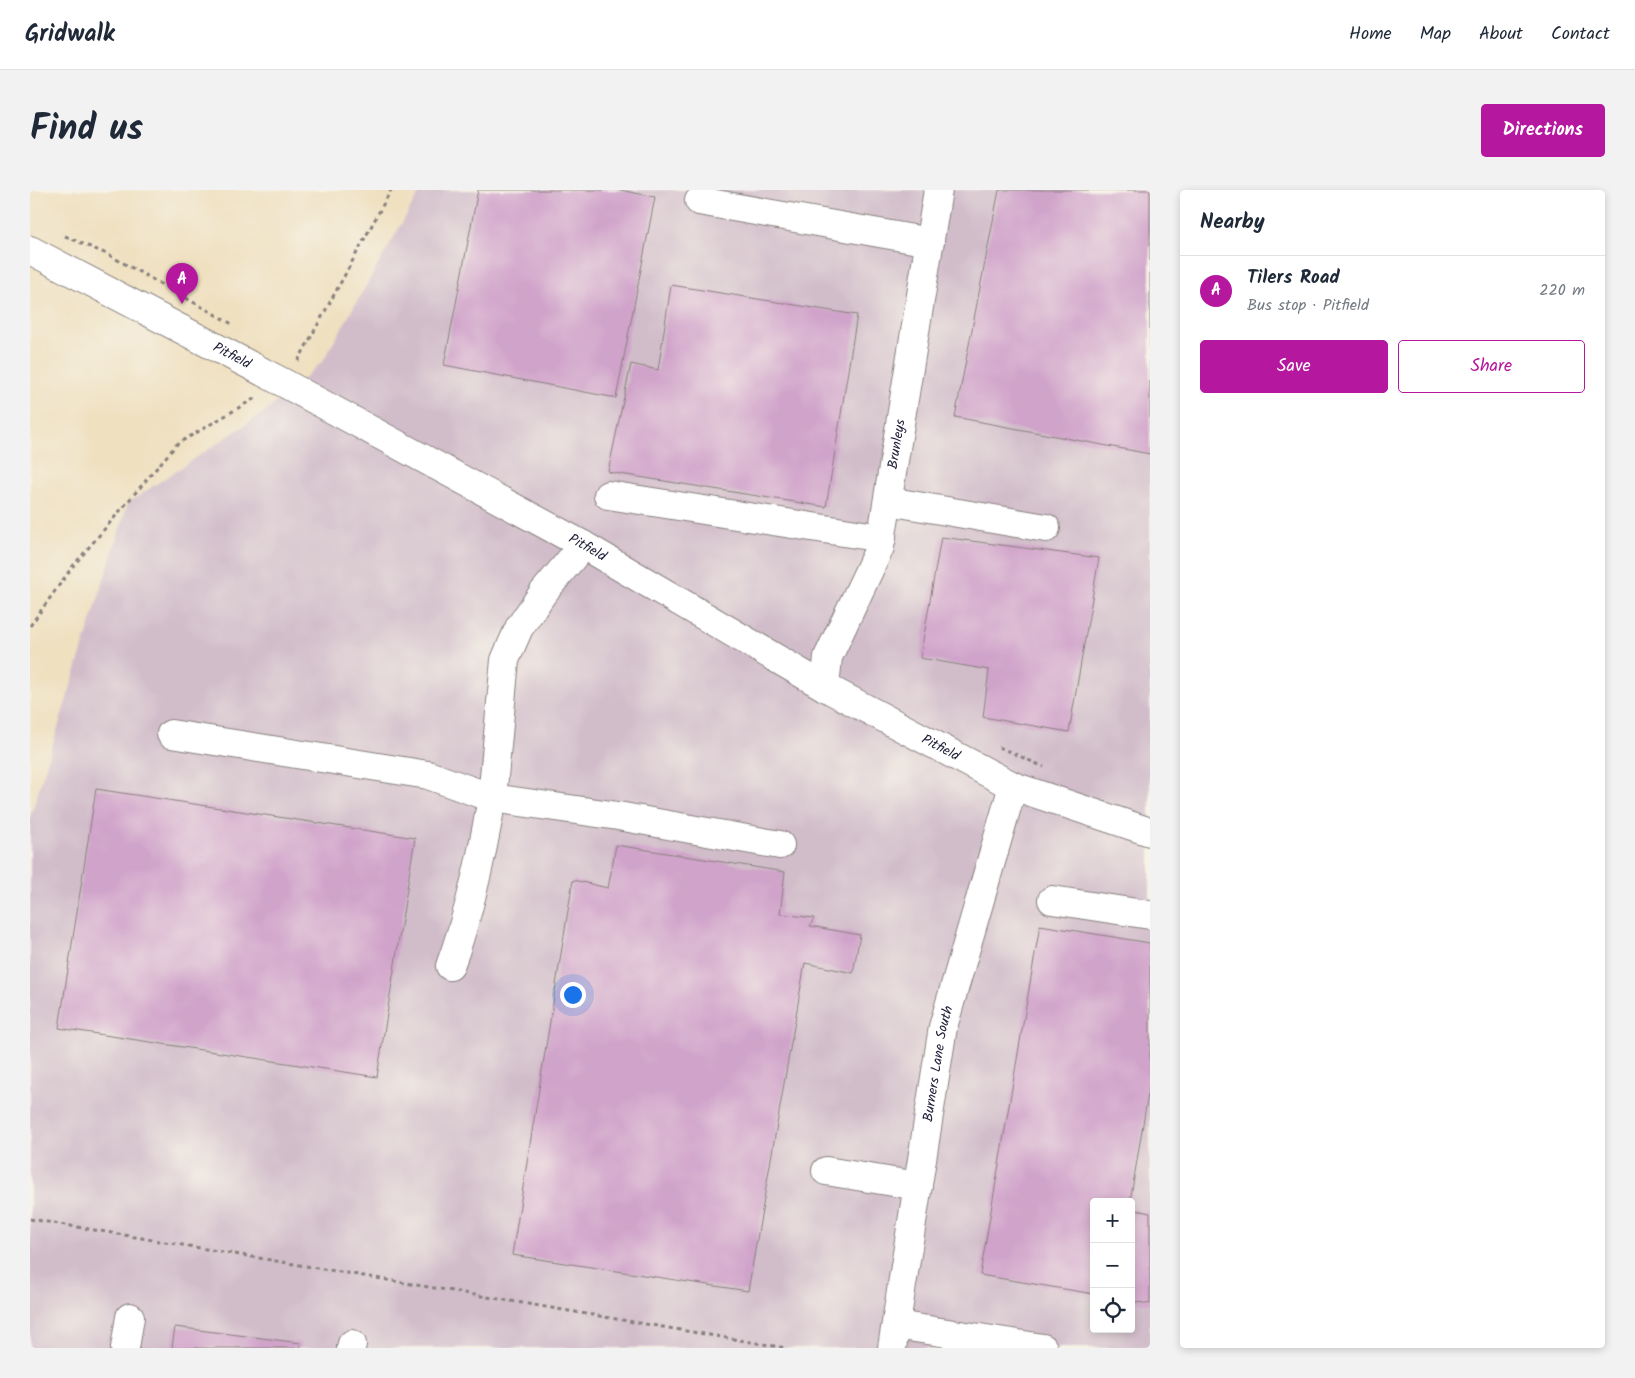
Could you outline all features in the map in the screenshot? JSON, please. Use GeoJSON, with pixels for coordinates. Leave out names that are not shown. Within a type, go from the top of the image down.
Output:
{"type":"FeatureCollection","features":[{"type":"Feature","properties":{"kind":"street","name":"Brunleys"},"geometry":{"type":"LineString","coordinates":[[826,687],[828,657],[880,547],[938,190]]}},
{"type":"Feature","properties":{"kind":"street"},"geometry":{"type":"LineString","coordinates":[[699,201],[930,242]]}},
{"type":"Feature","properties":{"kind":"street","name":"Pitfield"},"geometry":{"type":"LineString","coordinates":[[30,250],[282,382],[583,545],[826,687],[1013,786],[1150,832]]}},
{"type":"Feature","properties":{"kind":"street"},"geometry":{"type":"LineString","coordinates":[[608,495],[882,538]]}},
{"type":"Feature","properties":{"kind":"street"},"geometry":{"type":"LineString","coordinates":[[888,501],[1046,528]]}},
{"type":"Feature","properties":{"kind":"street"},"geometry":{"type":"LineString","coordinates":[[450,966],[473,893],[484,845],[492,798],[505,660],[518,628],[543,593],[583,545]]}},
{"type":"Feature","properties":{"kind":"street"},"geometry":{"type":"LineString","coordinates":[[171,734],[428,775],[492,798],[618,816],[780,845]]}},
{"type":"Feature","properties":{"kind":"street","name":"Burners Lane South"},"geometry":{"type":"LineString","coordinates":[[894,1336],[944,1027],[1013,786]]}},
{"type":"Feature","properties":{"kind":"street"},"geometry":{"type":"LineString","coordinates":[[1052,900],[1150,915]]}},
{"type":"Feature","properties":{"kind":"street"},"geometry":{"type":"LineString","coordinates":[[826,1172],[918,1186]]}},
{"type":"Feature","properties":{"kind":"street"},"geometry":{"type":"LineString","coordinates":[[125,1348],[130,1317]]}},
{"type":"Feature","properties":{"kind":"street"},"geometry":{"type":"LineString","coordinates":[[894,1336],[1043,1348]]}},
{"type":"Feature","properties":{"kind":"path"},"geometry":{"type":"LineString","coordinates":[[30,626],[73,566],[177,444],[282,382],[299,361],[391,190]]}},
{"type":"Feature","properties":{"kind":"path"},"geometry":{"type":"LineString","coordinates":[[30,1219],[786,1348]]}},
{"type":"Feature","properties":{"kind":"shaded area"},"geometry":{"type":"Polygon","coordinates":[[[421,190],[1150,190],[1150,1348],[30,1348],[30,817],[128,503],[269,409],[323,361],[421,190]]]}},
{"type":"Feature","properties":{"kind":"building"},"geometry":{"type":"Polygon","coordinates":[[[478,190],[620,190],[655,197],[616,398],[444,365],[478,190]]]}},
{"type":"Feature","properties":{"kind":"building"},"geometry":{"type":"Polygon","coordinates":[[[999,190],[1150,190],[1150,454],[955,417],[999,190]]]}},
{"type":"Feature","properties":{"kind":"building"},"geometry":{"type":"Polygon","coordinates":[[[671,285],[857,315],[826,507],[608,472],[631,364],[658,370],[671,285]]]}},
{"type":"Feature","properties":{"kind":"building"},"geometry":{"type":"Polygon","coordinates":[[[941,537],[1099,558],[1069,732],[983,717],[989,670],[920,658],[941,537]]]}},
{"type":"Feature","properties":{"kind":"building"},"geometry":{"type":"Polygon","coordinates":[[[96,789],[415,838],[377,1077],[59,1028],[96,789]]]}},
{"type":"Feature","properties":{"kind":"building"},"geometry":{"type":"Polygon","coordinates":[[[616,845],[785,872],[780,914],[814,918],[810,926],[860,935],[853,973],[805,963],[748,1291],[512,1255],[573,880],[608,888],[616,845]]]}},
{"type":"Feature","properties":{"kind":"building"},"geometry":{"type":"Polygon","coordinates":[[[1040,925],[1150,943],[1150,1082],[1131,1198],[1090,1198],[1090,1293],[980,1275],[1040,925]]]}},
{"type":"Feature","properties":{"kind":"building"},"geometry":{"type":"Polygon","coordinates":[[[1135,1210],[1150,1213],[1150,1304],[1135,1302],[1135,1210]]]}},
{"type":"Feature","properties":{"kind":"building"},"geometry":{"type":"Polygon","coordinates":[[[175,1327],[301,1343],[300,1348],[172,1348],[175,1327]]]}},
{"type":"Feature","properties":{"kind":"place","name":"Tilers Road"},"geometry":{"type":"Point","coordinates":[182,304]}}]}
